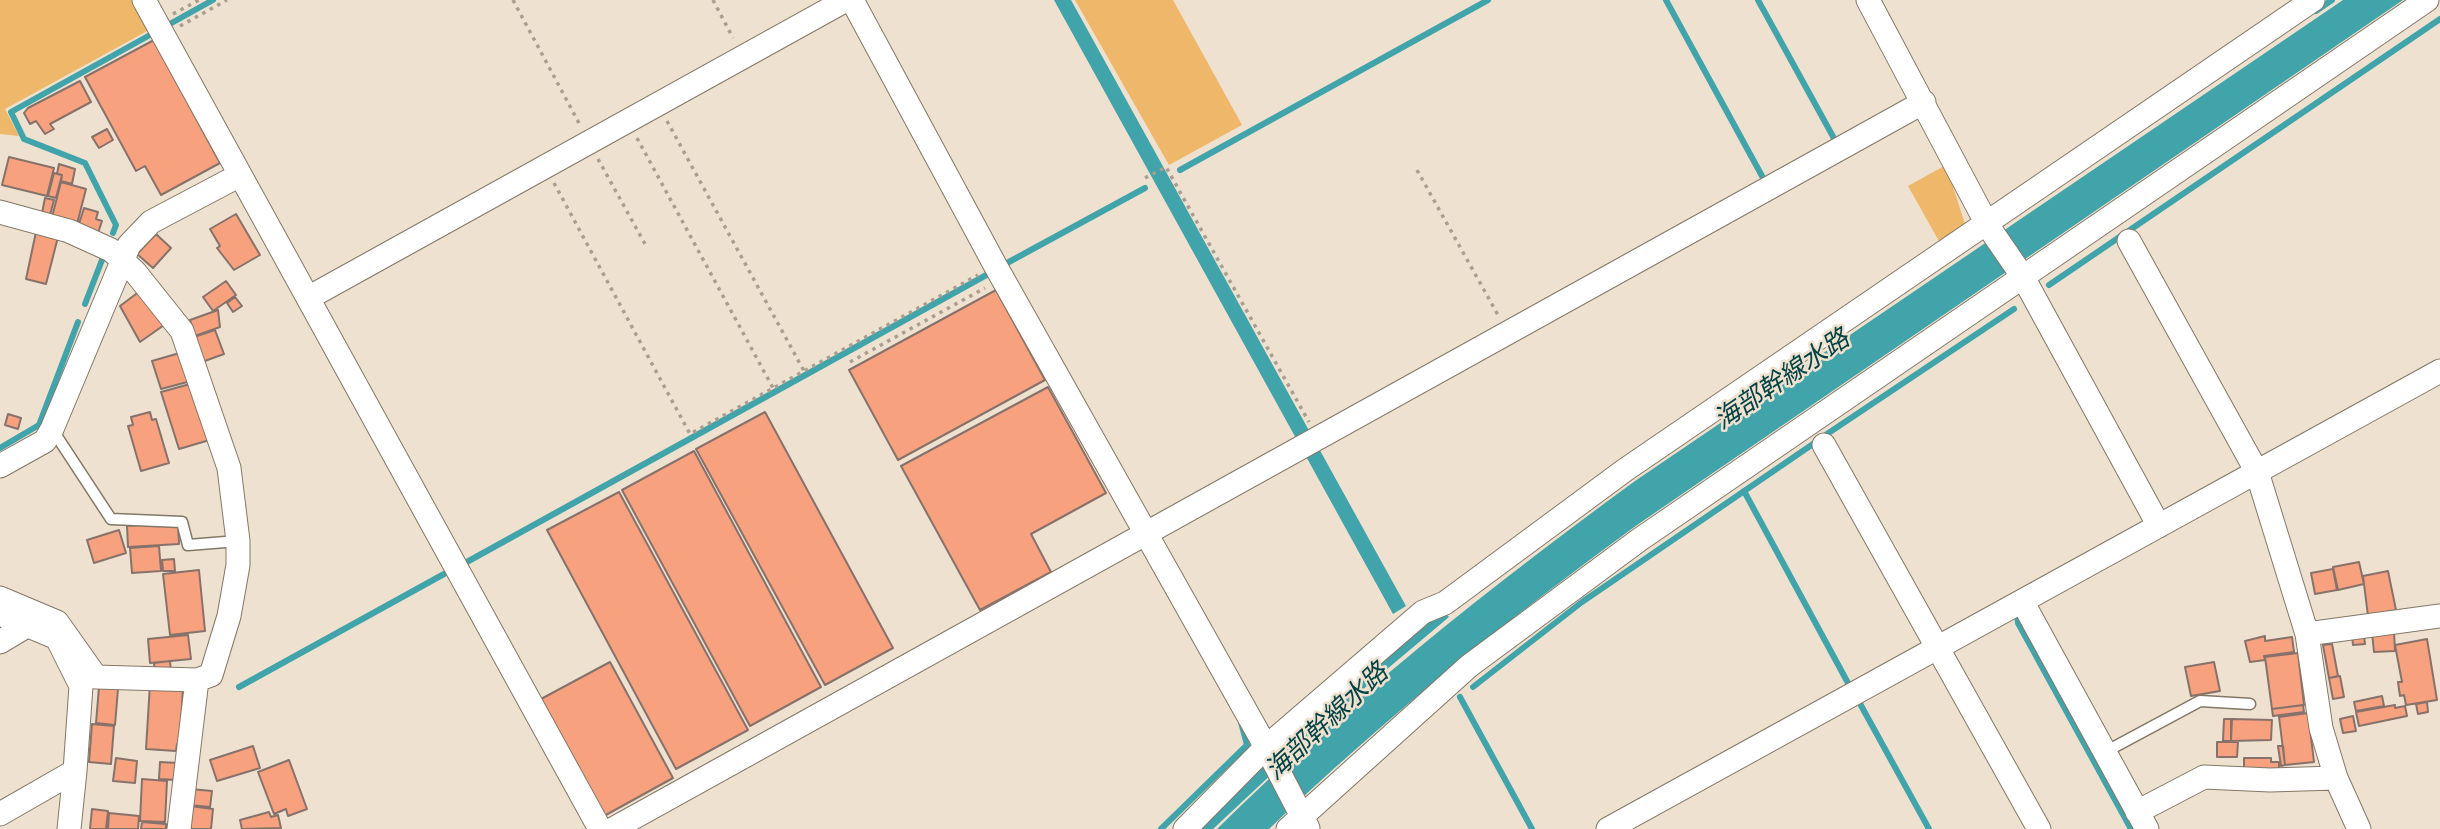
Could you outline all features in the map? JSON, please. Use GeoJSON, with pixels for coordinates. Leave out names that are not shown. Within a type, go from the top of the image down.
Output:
{"type":"FeatureCollection","features":[{"type":"Feature","properties":{"kind":"street"},"geometry":{"type":"LineString","coordinates":[[144,0],[600,829]]}},
{"type":"Feature","properties":{"kind":"street"},"geometry":{"type":"LineString","coordinates":[[308,298],[846,0]]}},
{"type":"Feature","properties":{"kind":"street"},"geometry":{"type":"LineString","coordinates":[[852,0],[999,272],[1267,749],[1299,825],[1490,650],[1639,540],[2427,0]]}},
{"type":"Feature","properties":{"kind":"street"},"geometry":{"type":"LineString","coordinates":[[1868,0],[1987,224],[2024,277],[2159,526]]}},
{"type":"Feature","properties":{"kind":"street"},"geometry":{"type":"LineString","coordinates":[[1185,829],[1267,749],[1423,612],[1445,603],[1625,470],[2313,0]]}},
{"type":"Feature","properties":{"kind":"street"},"geometry":{"type":"LineString","coordinates":[[612,829],[1924,102]]}},
{"type":"Feature","properties":{"kind":"street"},"geometry":{"type":"LineString","coordinates":[[0,466],[45,441],[129,245],[151,222],[240,175]]}},
{"type":"Feature","properties":{"kind":"street"},"geometry":{"type":"LineString","coordinates":[[0,212],[69,231],[111,250],[182,331],[229,468],[239,565],[229,616],[211,675],[197,680],[96,677],[57,622],[0,598]]}},
{"type":"Feature","properties":{"kind":"street"},"geometry":{"type":"LineString","coordinates":[[2129,241],[2258,472],[2307,635],[2322,727],[2336,778],[2358,829]]}},
{"type":"Feature","properties":{"kind":"street"},"geometry":{"type":"LineString","coordinates":[[1608,829],[2440,371]]}},
{"type":"Feature","properties":{"kind":"street"},"geometry":{"type":"LineString","coordinates":[[1824,445],[2039,829]]}},
{"type":"Feature","properties":{"kind":"street"},"geometry":{"type":"LineString","coordinates":[[2022,601],[2142,820],[2204,777],[2270,780],[2336,778]]}},
{"type":"Feature","properties":{"kind":"street"},"geometry":{"type":"LineString","coordinates":[[0,614],[25,627],[57,638],[81,686],[69,829]]}},
{"type":"Feature","properties":{"kind":"street"},"geometry":{"type":"LineString","coordinates":[[2307,635],[2440,616]]}},
{"type":"Feature","properties":{"kind":"street"},"geometry":{"type":"LineString","coordinates":[[0,642],[25,627]]}},
{"type":"Feature","properties":{"kind":"street"},"geometry":{"type":"LineString","coordinates":[[179,829],[197,680]]}},
{"type":"Feature","properties":{"kind":"street"},"geometry":{"type":"LineString","coordinates":[[0,814],[75,771]]}},
{"type":"Feature","properties":{"kind":"lane"},"geometry":{"type":"LineString","coordinates":[[52,429],[111,519],[182,522],[188,545],[238,541]]}},
{"type":"Feature","properties":{"kind":"lane"},"geometry":{"type":"LineString","coordinates":[[2105,752],[2200,701],[2250,704]]}},
{"type":"Feature","properties":{"kind":"path"},"geometry":{"type":"LineString","coordinates":[[160,29],[199,0]]}},
{"type":"Feature","properties":{"kind":"path"},"geometry":{"type":"LineString","coordinates":[[160,29],[227,0]]}},
{"type":"Feature","properties":{"kind":"path"},"geometry":{"type":"LineString","coordinates":[[713,0],[743,57]]}},
{"type":"Feature","properties":{"kind":"path"},"geometry":{"type":"LineString","coordinates":[[657,104],[804,371]]}},
{"type":"Feature","properties":{"kind":"path"},"geometry":{"type":"LineString","coordinates":[[627,121],[774,388]]}},
{"type":"Feature","properties":{"kind":"path"},"geometry":{"type":"LineString","coordinates":[[545,167],[690,434],[804,371],[999,272]]}},
{"type":"Feature","properties":{"kind":"path"},"geometry":{"type":"LineString","coordinates":[[1147,178],[1165,168],[1310,442]]}},
{"type":"Feature","properties":{"kind":"path"},"geometry":{"type":"LineString","coordinates":[[1417,170],[1507,333]]}},
{"type":"Feature","properties":{"kind":"path"},"geometry":{"type":"LineString","coordinates":[[850,362],[999,272]]}},
{"type":"Feature","properties":{"kind":"shaded area"},"geometry":{"type":"Polygon","coordinates":[[[0,0],[133,0],[149,30],[5,109],[19,136],[0,134],[0,0]]]}},
{"type":"Feature","properties":{"kind":"shaded area"},"geometry":{"type":"Polygon","coordinates":[[[1075,0],[1173,0],[1242,125],[1169,165],[1075,0]]]}},
{"type":"Feature","properties":{"kind":"shaded area"},"geometry":{"type":"Polygon","coordinates":[[[1946,165],[1966,227],[1940,243],[1908,186],[1946,165]]]}},
{"type":"Feature","properties":{"kind":"water"},"geometry":{"type":"Polygon","coordinates":[[[1054,0],[1071,0],[1406,606],[1393,614],[1054,0]]]}},
{"type":"Feature","properties":{"kind":"water","name":"海部幹線水路"},"geometry":{"type":"Polygon","coordinates":[[[2343,0],[2403,0],[1637,525],[1541,597],[1402,709],[1269,829],[1217,829],[1367,691],[1472,605],[1635,481],[2343,0]]]}},
{"type":"Feature","properties":{"kind":"water"},"geometry":{"type":"Polygon","coordinates":[[[1445,612],[1449,617],[1355,696],[1213,829],[1196,829],[1257,768],[1425,621],[1445,612]]]}},
{"type":"Feature","properties":{"kind":"building"},"geometry":{"type":"Polygon","coordinates":[[[154,40],[220,163],[161,195],[145,166],[136,171],[85,77],[154,40]]]}},
{"type":"Feature","properties":{"kind":"building"},"geometry":{"type":"Polygon","coordinates":[[[80,81],[91,102],[50,124],[54,129],[45,134],[36,121],[30,124],[24,113],[28,108],[80,81]]]}},
{"type":"Feature","properties":{"kind":"building"},"geometry":{"type":"Polygon","coordinates":[[[107,129],[113,140],[99,148],[92,137],[107,129]]]}},
{"type":"Feature","properties":{"kind":"building"},"geometry":{"type":"Polygon","coordinates":[[[9,157],[54,168],[47,196],[2,185],[9,157]]]}},
{"type":"Feature","properties":{"kind":"building"},"geometry":{"type":"Polygon","coordinates":[[[59,164],[75,169],[72,184],[61,181],[62,175],[57,174],[59,164]]]}},
{"type":"Feature","properties":{"kind":"building"},"geometry":{"type":"Polygon","coordinates":[[[54,173],[62,175],[56,198],[48,196],[54,173]]]}},
{"type":"Feature","properties":{"kind":"building"},"geometry":{"type":"Polygon","coordinates":[[[61,182],[86,189],[77,224],[52,217],[61,182]]]}},
{"type":"Feature","properties":{"kind":"building"},"geometry":{"type":"Polygon","coordinates":[[[45,198],[54,200],[50,215],[42,213],[45,198]]]}},
{"type":"Feature","properties":{"kind":"building"},"geometry":{"type":"Polygon","coordinates":[[[84,208],[98,212],[96,219],[102,221],[98,233],[78,227],[84,208]]]}},
{"type":"Feature","properties":{"kind":"building"},"geometry":{"type":"Polygon","coordinates":[[[236,214],[260,255],[234,270],[217,248],[220,246],[210,229],[236,214]]]}},
{"type":"Feature","properties":{"kind":"building"},"geometry":{"type":"Polygon","coordinates":[[[36,232],[58,237],[46,284],[26,279],[36,232]]]}},
{"type":"Feature","properties":{"kind":"building"},"geometry":{"type":"Polygon","coordinates":[[[156,234],[171,248],[153,268],[137,254],[156,234]]]}},
{"type":"Feature","properties":{"kind":"building"},"geometry":{"type":"Polygon","coordinates":[[[226,281],[236,295],[213,311],[203,297],[226,281]]]}},
{"type":"Feature","properties":{"kind":"building"},"geometry":{"type":"Polygon","coordinates":[[[996,290],[1045,380],[898,460],[849,370],[996,290]]]}},
{"type":"Feature","properties":{"kind":"building"},"geometry":{"type":"Polygon","coordinates":[[[140,291],[167,323],[140,342],[120,306],[140,291]]]}},
{"type":"Feature","properties":{"kind":"building"},"geometry":{"type":"Polygon","coordinates":[[[235,297],[242,306],[233,312],[227,303],[235,297]]]}},
{"type":"Feature","properties":{"kind":"building"},"geometry":{"type":"Polygon","coordinates":[[[218,310],[220,327],[195,336],[190,320],[218,310]]]}},
{"type":"Feature","properties":{"kind":"building"},"geometry":{"type":"Polygon","coordinates":[[[215,330],[224,354],[202,362],[194,337],[215,330]]]}},
{"type":"Feature","properties":{"kind":"building"},"geometry":{"type":"Polygon","coordinates":[[[183,352],[191,381],[161,389],[152,361],[183,352]]]}},
{"type":"Feature","properties":{"kind":"building"},"geometry":{"type":"Polygon","coordinates":[[[190,384],[213,439],[179,449],[161,392],[190,384]]]}},
{"type":"Feature","properties":{"kind":"building"},"geometry":{"type":"Polygon","coordinates":[[[1048,387],[1106,493],[1031,534],[1051,572],[980,610],[901,466],[1048,387]]]}},
{"type":"Feature","properties":{"kind":"building"},"geometry":{"type":"Polygon","coordinates":[[[150,412],[152,420],[156,419],[169,463],[141,471],[128,426],[133,425],[131,417],[150,412]]]}},
{"type":"Feature","properties":{"kind":"building"},"geometry":{"type":"Polygon","coordinates":[[[765,412],[893,648],[825,685],[696,449],[765,412]]]}},
{"type":"Feature","properties":{"kind":"building"},"geometry":{"type":"Polygon","coordinates":[[[8,414],[21,418],[18,429],[5,425],[8,414]]]}},
{"type":"Feature","properties":{"kind":"building"},"geometry":{"type":"Polygon","coordinates":[[[694,451],[821,687],[750,726],[622,490],[694,451]]]}},
{"type":"Feature","properties":{"kind":"building"},"geometry":{"type":"Polygon","coordinates":[[[619,492],[748,730],[676,769],[547,530],[619,492]]]}},
{"type":"Feature","properties":{"kind":"building"},"geometry":{"type":"Polygon","coordinates":[[[178,523],[179,544],[128,547],[127,526],[178,523]]]}},
{"type":"Feature","properties":{"kind":"building"},"geometry":{"type":"Polygon","coordinates":[[[119,530],[126,553],[94,563],[87,540],[119,530]]]}},
{"type":"Feature","properties":{"kind":"building"},"geometry":{"type":"Polygon","coordinates":[[[159,546],[161,571],[132,573],[130,548],[159,546]]]}},
{"type":"Feature","properties":{"kind":"building"},"geometry":{"type":"Polygon","coordinates":[[[174,559],[175,571],[163,571],[162,560],[174,559]]]}},
{"type":"Feature","properties":{"kind":"building"},"geometry":{"type":"Polygon","coordinates":[[[2359,562],[2364,584],[2338,590],[2333,567],[2359,562]]]}},
{"type":"Feature","properties":{"kind":"building"},"geometry":{"type":"Polygon","coordinates":[[[2333,569],[2337,590],[2315,594],[2311,573],[2333,569]]]}},
{"type":"Feature","properties":{"kind":"building"},"geometry":{"type":"Polygon","coordinates":[[[199,570],[205,631],[170,635],[163,574],[199,570]]]}},
{"type":"Feature","properties":{"kind":"building"},"geometry":{"type":"Polygon","coordinates":[[[2388,571],[2396,610],[2368,616],[2363,576],[2388,571]]]}},
{"type":"Feature","properties":{"kind":"building"},"geometry":{"type":"Polygon","coordinates":[[[2394,631],[2395,651],[2374,652],[2372,633],[2394,631]]]}},
{"type":"Feature","properties":{"kind":"building"},"geometry":{"type":"Polygon","coordinates":[[[188,635],[191,659],[150,663],[148,639],[188,635]]]}},
{"type":"Feature","properties":{"kind":"building"},"geometry":{"type":"Polygon","coordinates":[[[2265,636],[2265,641],[2292,637],[2294,652],[2264,656],[2265,660],[2250,662],[2245,641],[2265,636]]]}},
{"type":"Feature","properties":{"kind":"building"},"geometry":{"type":"Polygon","coordinates":[[[2352,636],[2364,636],[2365,644],[2353,645],[2352,636]]]}},
{"type":"Feature","properties":{"kind":"building"},"geometry":{"type":"Polygon","coordinates":[[[2427,639],[2437,700],[2406,705],[2404,695],[2400,696],[2398,682],[2402,682],[2395,645],[2427,639]]]}},
{"type":"Feature","properties":{"kind":"building"},"geometry":{"type":"Polygon","coordinates":[[[2332,644],[2338,676],[2329,678],[2323,645],[2332,644]]]}},
{"type":"Feature","properties":{"kind":"building"},"geometry":{"type":"Polygon","coordinates":[[[2298,653],[2304,705],[2272,709],[2265,657],[2298,653]]]}},
{"type":"Feature","properties":{"kind":"building"},"geometry":{"type":"Polygon","coordinates":[[[170,661],[171,671],[155,673],[154,663],[170,661]]]}},
{"type":"Feature","properties":{"kind":"building"},"geometry":{"type":"Polygon","coordinates":[[[610,662],[673,778],[604,816],[541,699],[610,662]]]}},
{"type":"Feature","properties":{"kind":"building"},"geometry":{"type":"Polygon","coordinates":[[[2214,662],[2220,691],[2191,696],[2185,667],[2214,662]]]}},
{"type":"Feature","properties":{"kind":"building"},"geometry":{"type":"Polygon","coordinates":[[[2340,676],[2344,697],[2333,699],[2329,678],[2340,676]]]}},
{"type":"Feature","properties":{"kind":"building"},"geometry":{"type":"Polygon","coordinates":[[[150,684],[183,686],[180,744],[177,744],[176,751],[146,749],[150,684]]]}},
{"type":"Feature","properties":{"kind":"building"},"geometry":{"type":"Polygon","coordinates":[[[99,687],[118,689],[115,725],[96,723],[99,687]]]}},
{"type":"Feature","properties":{"kind":"building"},"geometry":{"type":"Polygon","coordinates":[[[2382,696],[2384,706],[2356,711],[2354,702],[2382,696]]]}},
{"type":"Feature","properties":{"kind":"building"},"geometry":{"type":"Polygon","coordinates":[[[2427,702],[2428,712],[2418,714],[2416,704],[2427,702]]]}},
{"type":"Feature","properties":{"kind":"building"},"geometry":{"type":"Polygon","coordinates":[[[2303,705],[2304,712],[2273,716],[2272,709],[2303,705]]]}},
{"type":"Feature","properties":{"kind":"building"},"geometry":{"type":"Polygon","coordinates":[[[2395,705],[2395,708],[2405,706],[2407,716],[2359,726],[2356,712],[2395,705]]]}},
{"type":"Feature","properties":{"kind":"building"},"geometry":{"type":"Polygon","coordinates":[[[2308,713],[2314,762],[2285,765],[2279,717],[2308,713]]]}},
{"type":"Feature","properties":{"kind":"building"},"geometry":{"type":"Polygon","coordinates":[[[2353,716],[2356,731],[2343,733],[2340,719],[2353,716]]]}},
{"type":"Feature","properties":{"kind":"building"},"geometry":{"type":"Polygon","coordinates":[[[2224,719],[2231,719],[2231,741],[2223,741],[2224,719]]]}},
{"type":"Feature","properties":{"kind":"building"},"geometry":{"type":"Polygon","coordinates":[[[2232,719],[2272,720],[2271,740],[2231,741],[2232,719]]]}},
{"type":"Feature","properties":{"kind":"building"},"geometry":{"type":"Polygon","coordinates":[[[92,724],[114,726],[111,764],[89,762],[92,724]]]}},
{"type":"Feature","properties":{"kind":"building"},"geometry":{"type":"Polygon","coordinates":[[[2217,742],[2238,742],[2237,757],[2217,757],[2217,742]]]}},
{"type":"Feature","properties":{"kind":"building"},"geometry":{"type":"Polygon","coordinates":[[[253,746],[260,768],[217,781],[210,760],[253,746]]]}},
{"type":"Feature","properties":{"kind":"building"},"geometry":{"type":"Polygon","coordinates":[[[2278,746],[2283,746],[2285,765],[2281,766],[2278,746]]]}},
{"type":"Feature","properties":{"kind":"building"},"geometry":{"type":"Polygon","coordinates":[[[116,758],[137,761],[135,783],[113,781],[116,758]]]}},
{"type":"Feature","properties":{"kind":"building"},"geometry":{"type":"Polygon","coordinates":[[[2244,758],[2271,758],[2271,762],[2279,762],[2279,771],[2244,772],[2244,758]]]}},
{"type":"Feature","properties":{"kind":"building"},"geometry":{"type":"Polygon","coordinates":[[[289,760],[307,809],[288,816],[286,809],[274,814],[258,772],[289,760]]]}},
{"type":"Feature","properties":{"kind":"building"},"geometry":{"type":"Polygon","coordinates":[[[160,762],[179,763],[178,780],[159,779],[160,762]]]}},
{"type":"Feature","properties":{"kind":"building"},"geometry":{"type":"Polygon","coordinates":[[[142,779],[167,781],[165,822],[140,821],[142,779]]]}},
{"type":"Feature","properties":{"kind":"building"},"geometry":{"type":"Polygon","coordinates":[[[191,789],[212,791],[210,807],[189,805],[191,789]]]}},
{"type":"Feature","properties":{"kind":"building"},"geometry":{"type":"Polygon","coordinates":[[[190,806],[213,809],[211,829],[187,829],[190,806]]]}},
{"type":"Feature","properties":{"kind":"building"},"geometry":{"type":"Polygon","coordinates":[[[92,809],[108,811],[106,829],[90,829],[92,809]]]}},
{"type":"Feature","properties":{"kind":"building"},"geometry":{"type":"Polygon","coordinates":[[[269,812],[271,817],[278,815],[281,828],[242,829],[240,820],[269,812]]]}},
{"type":"Feature","properties":{"kind":"building"},"geometry":{"type":"Polygon","coordinates":[[[109,813],[139,816],[138,829],[108,829],[109,813]]]}},
{"type":"Feature","properties":{"kind":"building"},"geometry":{"type":"Polygon","coordinates":[[[142,822],[166,824],[166,829],[141,829],[142,822]]]}},
{"type":"Feature","properties":{"kind":"waterway"},"geometry":{"type":"LineString","coordinates":[[168,25],[213,0]]}},
{"type":"Feature","properties":{"kind":"waterway"},"geometry":{"type":"LineString","coordinates":[[1180,170],[1488,0]]}},
{"type":"Feature","properties":{"kind":"waterway"},"geometry":{"type":"LineString","coordinates":[[1666,0],[1762,176]]}},
{"type":"Feature","properties":{"kind":"waterway"},"geometry":{"type":"LineString","coordinates":[[1758,0],[1836,142]]}},
{"type":"Feature","properties":{"kind":"waterway"},"geometry":{"type":"LineString","coordinates":[[2316,11],[2332,0]]}},
{"type":"Feature","properties":{"kind":"waterway"},"geometry":{"type":"LineString","coordinates":[[2049,285],[2440,19]]}},
{"type":"Feature","properties":{"kind":"waterway"},"geometry":{"type":"LineString","coordinates":[[113,233],[116,225],[85,163],[24,139],[11,112],[150,35]]}},
{"type":"Feature","properties":{"kind":"waterway"},"geometry":{"type":"LineString","coordinates":[[1007,263],[1145,188]]}},
{"type":"Feature","properties":{"kind":"waterway"},"geometry":{"type":"LineString","coordinates":[[85,304],[102,260]]}},
{"type":"Feature","properties":{"kind":"waterway"},"geometry":{"type":"LineString","coordinates":[[465,563],[990,273]]}},
{"type":"Feature","properties":{"kind":"waterway"},"geometry":{"type":"LineString","coordinates":[[1827,434],[2014,309]]}},
{"type":"Feature","properties":{"kind":"waterway"},"geometry":{"type":"LineString","coordinates":[[0,448],[39,425],[78,322]]}},
{"type":"Feature","properties":{"kind":"waterway"},"geometry":{"type":"LineString","coordinates":[[1473,687],[1582,602],[1813,444]]}},
{"type":"Feature","properties":{"kind":"waterway"},"geometry":{"type":"LineString","coordinates":[[1744,491],[1848,683]]}},
{"type":"Feature","properties":{"kind":"waterway"},"geometry":{"type":"LineString","coordinates":[[239,687],[444,574]]}},
{"type":"Feature","properties":{"kind":"waterway"},"geometry":{"type":"LineString","coordinates":[[2017,615],[2018,623],[2131,829]]}},
{"type":"Feature","properties":{"kind":"waterway"},"geometry":{"type":"LineString","coordinates":[[1460,697],[1532,829]]}},
{"type":"Feature","properties":{"kind":"waterway"},"geometry":{"type":"LineString","coordinates":[[1858,700],[1929,829]]}},
{"type":"Feature","properties":{"kind":"waterway"},"geometry":{"type":"LineString","coordinates":[[1161,829],[1247,745],[1241,722]]}}]}
